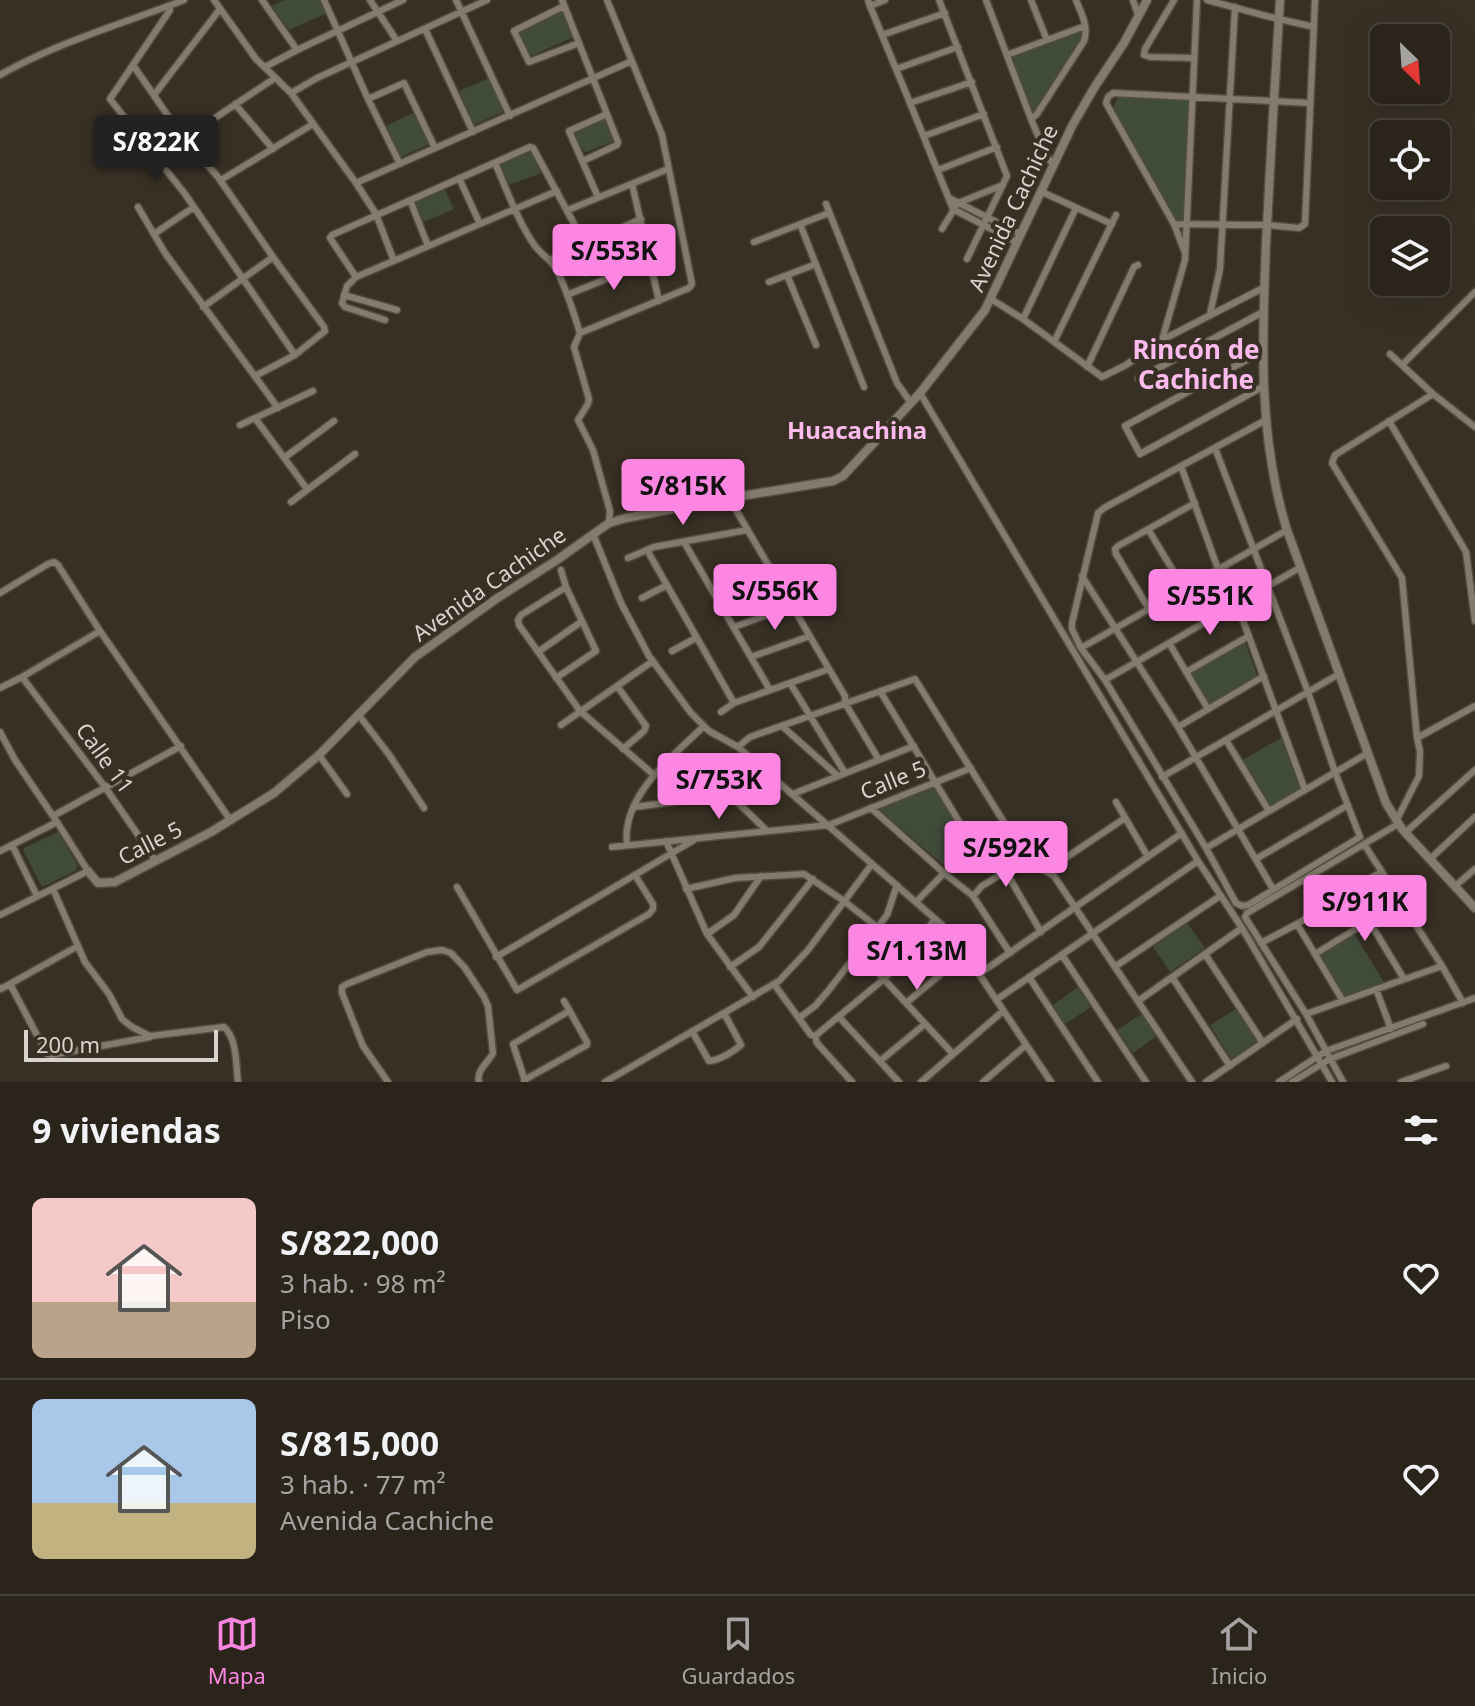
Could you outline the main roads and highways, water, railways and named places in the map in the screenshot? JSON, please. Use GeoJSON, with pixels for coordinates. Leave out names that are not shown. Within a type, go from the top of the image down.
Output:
{"type":"FeatureCollection","features":[{"type":"Feature","properties":{"kind":"district","name":"Rincón de Cachiche"},"geometry":{"type":"Point","coordinates":[1196,365]}},
{"type":"Feature","properties":{"kind":"district","name":"Huacachina"},"geometry":{"type":"Point","coordinates":[857,431]}}]}
